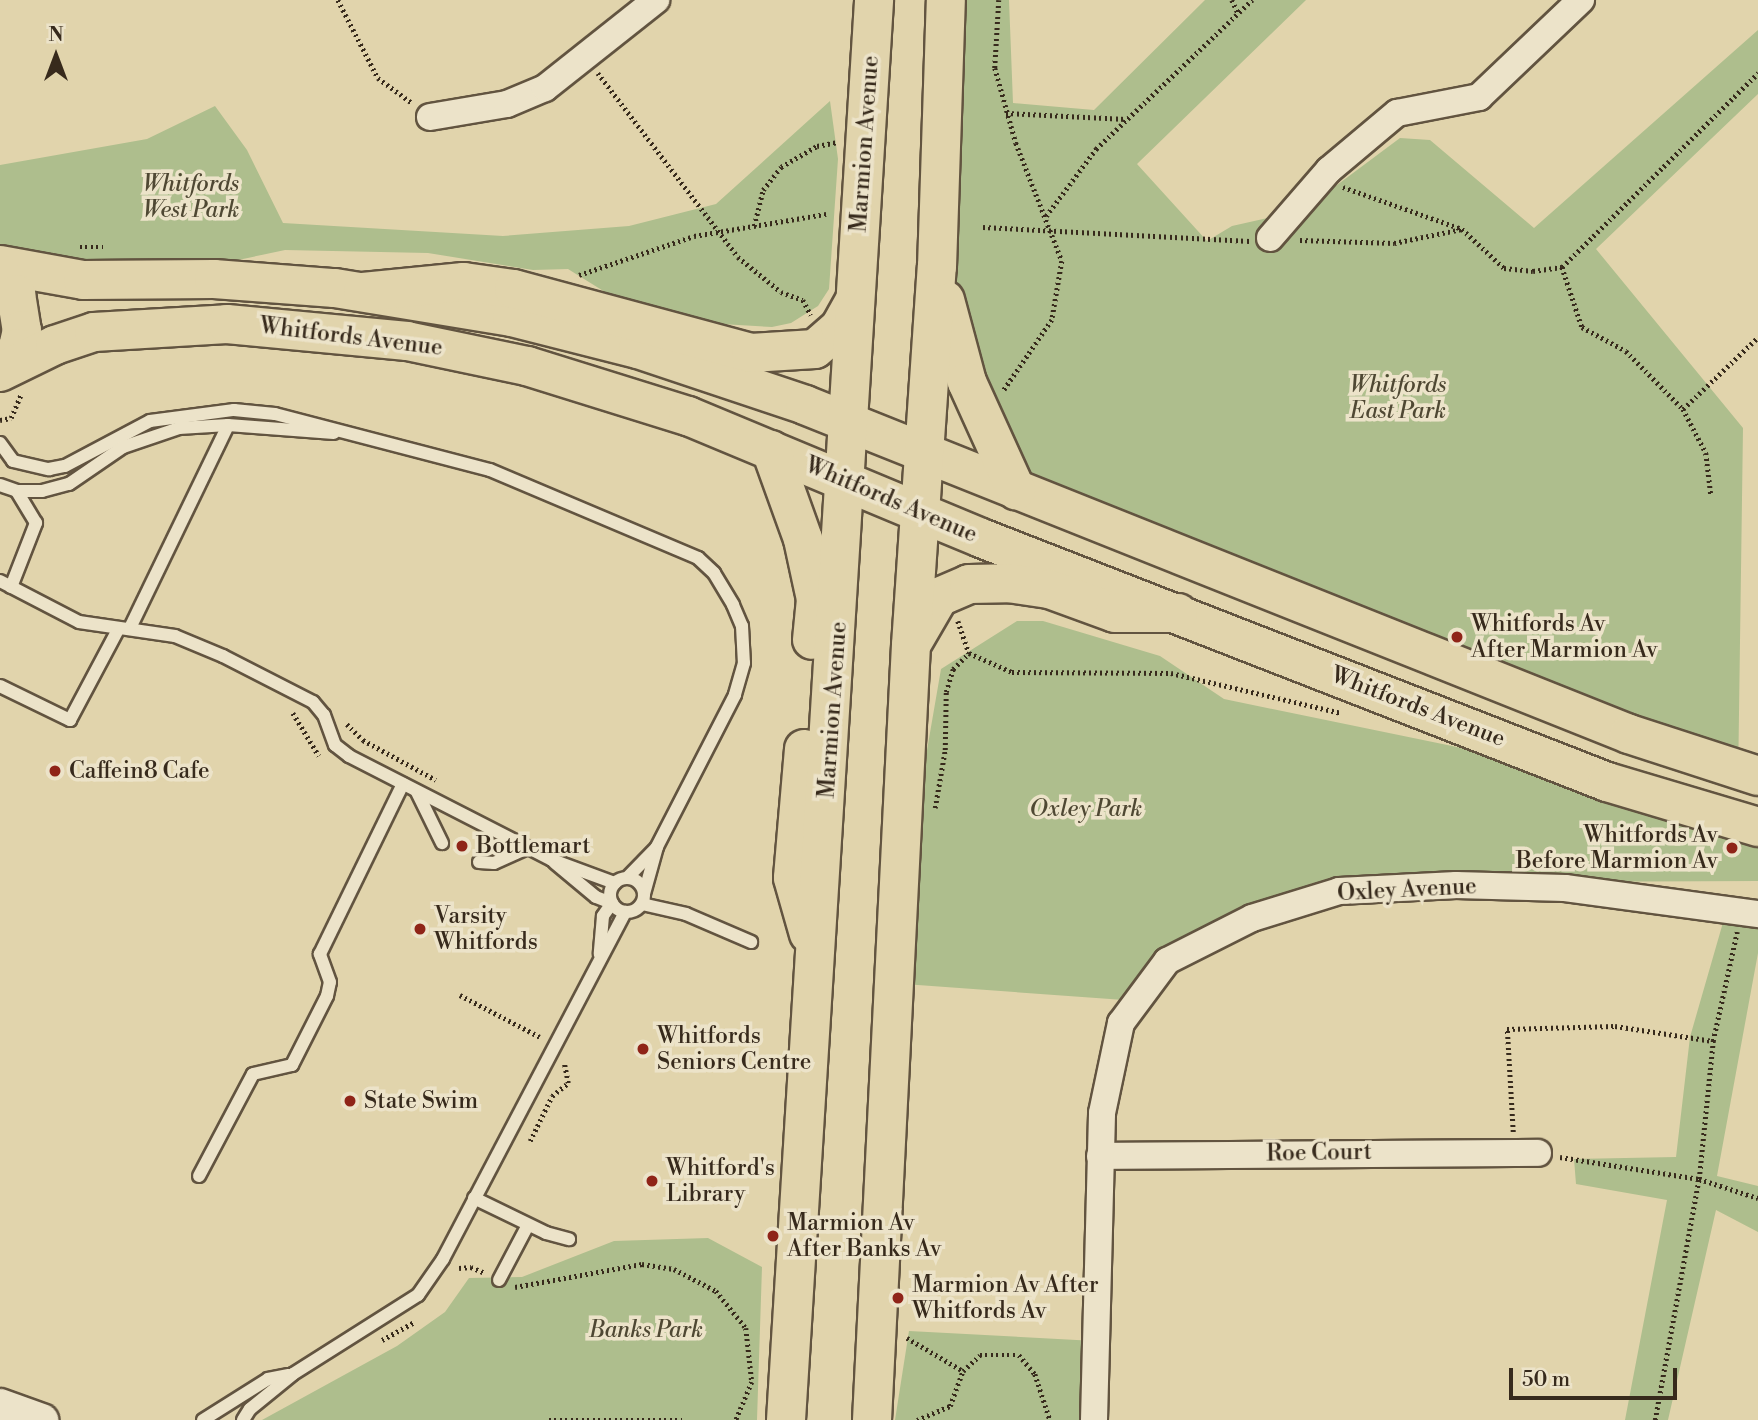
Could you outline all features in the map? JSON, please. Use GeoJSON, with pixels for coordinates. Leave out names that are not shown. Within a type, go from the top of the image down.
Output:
{"type":"FeatureCollection","features":[{"type":"Feature","properties":{"kind":"main road","name":"Marmion Avenue"},"geometry":{"type":"LineString","coordinates":[[786,1420],[851,423],[854,302],[874,0]]}},
{"type":"Feature","properties":{"kind":"main road"},"geometry":{"type":"LineString","coordinates":[[872,1420],[911,645],[923,514],[937,267],[946,0]]}},
{"type":"Feature","properties":{"kind":"main road","name":"Whitfords Avenue"},"geometry":{"type":"LineString","coordinates":[[0,265],[83,281],[257,281],[363,292],[512,317],[597,338],[851,423],[1629,734],[1758,776]]}},
{"type":"Feature","properties":{"kind":"main road"},"geometry":{"type":"LineString","coordinates":[[937,267],[967,382],[1016,490]]}},
{"type":"Feature","properties":{"kind":"main road"},"geometry":{"type":"LineString","coordinates":[[0,274],[16,294],[22,330],[18,348],[0,372]]}},
{"type":"Feature","properties":{"kind":"main road"},"geometry":{"type":"LineString","coordinates":[[363,292],[464,282],[514,289],[751,353],[815,349],[830,340],[854,302]]}},
{"type":"Feature","properties":{"kind":"main road","name":"Whitfords Avenue"},"geometry":{"type":"LineString","coordinates":[[0,372],[73,339],[133,327],[227,324],[321,330],[447,348],[527,366],[653,404],[771,450],[847,484],[1607,782],[1758,827]]}},
{"type":"Feature","properties":{"kind":"main road"},"geometry":{"type":"LineString","coordinates":[[771,450],[803,539],[816,599],[793,878],[817,964]]}},
{"type":"Feature","properties":{"kind":"main road"},"geometry":{"type":"LineString","coordinates":[[911,645],[939,597],[969,584],[1008,583],[1049,589],[1115,613],[1178,613]]}},
{"type":"Feature","properties":{"kind":"street"},"geometry":{"type":"LineString","coordinates":[[430,117],[526,98],[587,58],[656,0]]}},
{"type":"Feature","properties":{"kind":"street"},"geometry":{"type":"LineString","coordinates":[[1270,238],[1329,170],[1397,113],[1479,97],[1581,0]]}},
{"type":"Feature","properties":{"kind":"street","name":"Oxley Avenue"},"geometry":{"type":"LineString","coordinates":[[1094,1420],[1102,1113],[1121,1023],[1167,961],[1252,918],[1339,891],[1456,885],[1565,888],[1750,913]]}},
{"type":"Feature","properties":{"kind":"street","name":"Roe Court"},"geometry":{"type":"LineString","coordinates":[[1100,1156],[1526,1152]]}},
{"type":"Feature","properties":{"kind":"street"},"geometry":{"type":"LineString","coordinates":[[0,1405],[42,1420]]}},
{"type":"Feature","properties":{"kind":"lane"},"geometry":{"type":"LineString","coordinates":[[0,443],[13,461],[49,469],[65,466],[126,430],[197,412],[275,414],[490,470],[669,542],[714,573],[742,625],[744,663],[735,695],[657,847],[643,899],[625,912],[600,954],[443,1259],[412,1301],[293,1374],[250,1409],[243,1420]]}},
{"type":"Feature","properties":{"kind":"lane"},"geometry":{"type":"LineString","coordinates":[[0,485],[17,491],[42,491],[69,484],[123,447],[161,432],[228,425],[328,435],[341,431]]}},
{"type":"Feature","properties":{"kind":"lane"},"geometry":{"type":"LineString","coordinates":[[0,687],[70,720],[124,628],[228,425]]}},
{"type":"Feature","properties":{"kind":"lane"},"geometry":{"type":"LineString","coordinates":[[17,491],[36,523],[6,584],[79,622],[186,639],[313,702],[342,752],[552,860],[621,881],[638,883],[643,899]]}},
{"type":"Feature","properties":{"kind":"lane"},"geometry":{"type":"LineString","coordinates":[[199,1176],[253,1074],[292,1065],[327,996],[330,982],[320,954],[403,785]]}},
{"type":"Feature","properties":{"kind":"lane"},"geometry":{"type":"LineString","coordinates":[[417,792],[442,843]]}},
{"type":"Feature","properties":{"kind":"lane"},"geometry":{"type":"LineString","coordinates":[[603,916],[621,881],[657,847]]}},
{"type":"Feature","properties":{"kind":"lane"},"geometry":{"type":"LineString","coordinates":[[479,862],[494,863],[527,848]]}},
{"type":"Feature","properties":{"kind":"lane"},"geometry":{"type":"LineString","coordinates":[[552,860],[596,897],[625,912]]}},
{"type":"Feature","properties":{"kind":"lane"},"geometry":{"type":"LineString","coordinates":[[596,897],[603,916],[600,954]]}},
{"type":"Feature","properties":{"kind":"lane"},"geometry":{"type":"LineString","coordinates":[[643,899],[751,942]]}},
{"type":"Feature","properties":{"kind":"lane"},"geometry":{"type":"LineString","coordinates":[[474,1198],[528,1225],[569,1239]]}},
{"type":"Feature","properties":{"kind":"lane"},"geometry":{"type":"LineString","coordinates":[[499,1280],[528,1225]]}},
{"type":"Feature","properties":{"kind":"lane"},"geometry":{"type":"LineString","coordinates":[[203,1420],[268,1380],[293,1374]]}},
{"type":"Feature","properties":{"kind":"path"},"geometry":{"type":"LineString","coordinates":[[338,0],[378,78],[430,117]]}},
{"type":"Feature","properties":{"kind":"path"},"geometry":{"type":"LineString","coordinates":[[999,0],[995,68],[1006,113],[1062,261],[1057,306],[1046,332],[1003,393]]}},
{"type":"Feature","properties":{"kind":"path"},"geometry":{"type":"LineString","coordinates":[[1232,0],[1238,13]]}},
{"type":"Feature","properties":{"kind":"path"},"geometry":{"type":"LineString","coordinates":[[1046,215],[1096,149],[1252,0]]}},
{"type":"Feature","properties":{"kind":"path"},"geometry":{"type":"LineString","coordinates":[[587,58],[748,268],[781,292],[803,300],[813,318]]}},
{"type":"Feature","properties":{"kind":"path"},"geometry":{"type":"LineString","coordinates":[[1329,170],[1337,185],[1462,229],[1504,268],[1533,271],[1562,267],[1758,73]]}},
{"type":"Feature","properties":{"kind":"path"},"geometry":{"type":"LineString","coordinates":[[1006,113],[1126,119]]}},
{"type":"Feature","properties":{"kind":"path"},"geometry":{"type":"LineString","coordinates":[[754,226],[763,190],[781,167],[817,146],[840,142]]}},
{"type":"Feature","properties":{"kind":"path"},"geometry":{"type":"LineString","coordinates":[[572,276],[717,230],[826,214]]}},
{"type":"Feature","properties":{"kind":"path"},"geometry":{"type":"LineString","coordinates":[[982,227],[1053,232]]}},
{"type":"Feature","properties":{"kind":"path"},"geometry":{"type":"LineString","coordinates":[[71,247],[110,247]]}},
{"type":"Feature","properties":{"kind":"path"},"geometry":{"type":"LineString","coordinates":[[1562,267],[1582,327],[1626,351],[1683,409],[1706,453],[1711,495]]}},
{"type":"Feature","properties":{"kind":"path"},"geometry":{"type":"LineString","coordinates":[[1683,409],[1758,337]]}},
{"type":"Feature","properties":{"kind":"path"},"geometry":{"type":"LineString","coordinates":[[977,654],[1012,672],[1171,673],[1343,713]]}},
{"type":"Feature","properties":{"kind":"path"},"geometry":{"type":"LineString","coordinates":[[289,709],[302,721],[319,756]]}},
{"type":"Feature","properties":{"kind":"path"},"geometry":{"type":"LineString","coordinates":[[344,716],[363,740],[434,778],[443,789]]}},
{"type":"Feature","properties":{"kind":"path"},"geometry":{"type":"LineString","coordinates":[[1655,1420],[1699,1179],[1713,1041],[1750,913]]}},
{"type":"Feature","properties":{"kind":"path"},"geometry":{"type":"LineString","coordinates":[[460,995],[565,1050],[568,1083],[552,1096],[530,1141]]}},
{"type":"Feature","properties":{"kind":"path"},"geometry":{"type":"LineString","coordinates":[[1713,1041],[1615,1026],[1507,1029],[1526,1152],[1699,1179],[1758,1198]]}},
{"type":"Feature","properties":{"kind":"path"},"geometry":{"type":"LineString","coordinates":[[460,1268],[471,1266],[512,1287],[613,1266],[656,1265],[716,1292],[746,1328],[752,1382],[736,1420]]}},
{"type":"Feature","properties":{"kind":"path"},"geometry":{"type":"LineString","coordinates":[[907,1338],[963,1371]]}},
{"type":"Feature","properties":{"kind":"path"},"geometry":{"type":"LineString","coordinates":[[917,1420],[950,1406],[963,1371],[980,1355],[1019,1355],[1035,1374],[1050,1420]]}},
{"type":"Feature","properties":{"kind":"path"},"geometry":{"type":"LineString","coordinates":[[549,1420],[682,1420]]}},
{"type":"Feature","properties":{"kind":"green space","name":"Whitfords East Park"},"geometry":{"type":"Polygon","coordinates":[[[956,0],[1009,0],[1013,103],[1094,110],[1205,0],[1306,0],[1137,164],[1207,241],[1232,226],[1276,216],[1337,185],[1400,138],[1430,140],[1534,228],[1758,30],[1758,94],[1596,249],[1743,428],[1738,785],[1047,493],[1011,452],[961,314],[949,239],[956,0]]]}},
{"type":"Feature","properties":{"kind":"green space","name":"Whitfords West Park"},"geometry":{"type":"Polygon","coordinates":[[[830,101],[838,159],[829,289],[818,306],[791,323],[772,327],[721,324],[677,314],[605,292],[568,269],[533,270],[428,253],[285,250],[144,280],[0,256],[0,165],[147,139],[215,106],[247,150],[283,223],[503,236],[629,226],[716,204],[830,101]]]}},
{"type":"Feature","properties":{"kind":"green space","name":"Oxley Park"},"geometry":{"type":"Polygon","coordinates":[[[1017,621],[1043,621],[1160,656],[1224,699],[1525,761],[1758,834],[1758,881],[1313,883],[1201,932],[1124,1000],[904,984],[916,814],[941,669],[1017,621]]]}},
{"type":"Feature","properties":{"kind":"green space"},"geometry":{"type":"Polygon","coordinates":[[[1758,916],[1758,953],[1717,1176],[1758,1186],[1758,1232],[1716,1210],[1668,1420],[1625,1420],[1667,1200],[1576,1184],[1574,1159],[1676,1157],[1690,1037],[1724,919],[1758,916]]]}},
{"type":"Feature","properties":{"kind":"green space","name":"Banks Park"},"geometry":{"type":"Polygon","coordinates":[[[708,1238],[762,1267],[757,1420],[262,1420],[397,1346],[445,1312],[469,1278],[522,1277],[614,1241],[708,1238]]]}},
{"type":"Feature","properties":{"kind":"green space"},"geometry":{"type":"Polygon","coordinates":[[[909,1331],[1095,1341],[1094,1420],[895,1420],[909,1331]]]}},
{"type":"Feature","properties":{"kind":"place","name":"Whitfords Av After Marmion Av"},"geometry":{"type":"Point","coordinates":[1457,637]}},
{"type":"Feature","properties":{"kind":"place","name":"Caffein8 Cafe"},"geometry":{"type":"Point","coordinates":[55,771]}},
{"type":"Feature","properties":{"kind":"place","name":"Bottlemart"},"geometry":{"type":"Point","coordinates":[462,846]}},
{"type":"Feature","properties":{"kind":"place","name":"Whitfords Av Before Marmion Av"},"geometry":{"type":"Point","coordinates":[1732,848]}},
{"type":"Feature","properties":{"kind":"place","name":"Varsity Whitfords"},"geometry":{"type":"Point","coordinates":[420,929]}},
{"type":"Feature","properties":{"kind":"place","name":"Whitfords Seniors Centre"},"geometry":{"type":"Point","coordinates":[643,1049]}},
{"type":"Feature","properties":{"kind":"place","name":"State Swim"},"geometry":{"type":"Point","coordinates":[350,1101]}},
{"type":"Feature","properties":{"kind":"place","name":"Whitford's Library"},"geometry":{"type":"Point","coordinates":[652,1181]}},
{"type":"Feature","properties":{"kind":"place","name":"Marmion Av After Banks Av"},"geometry":{"type":"Point","coordinates":[773,1236]}},
{"type":"Feature","properties":{"kind":"place","name":"Marmion Av After Whitfords Av"},"geometry":{"type":"Point","coordinates":[898,1298]}}]}
